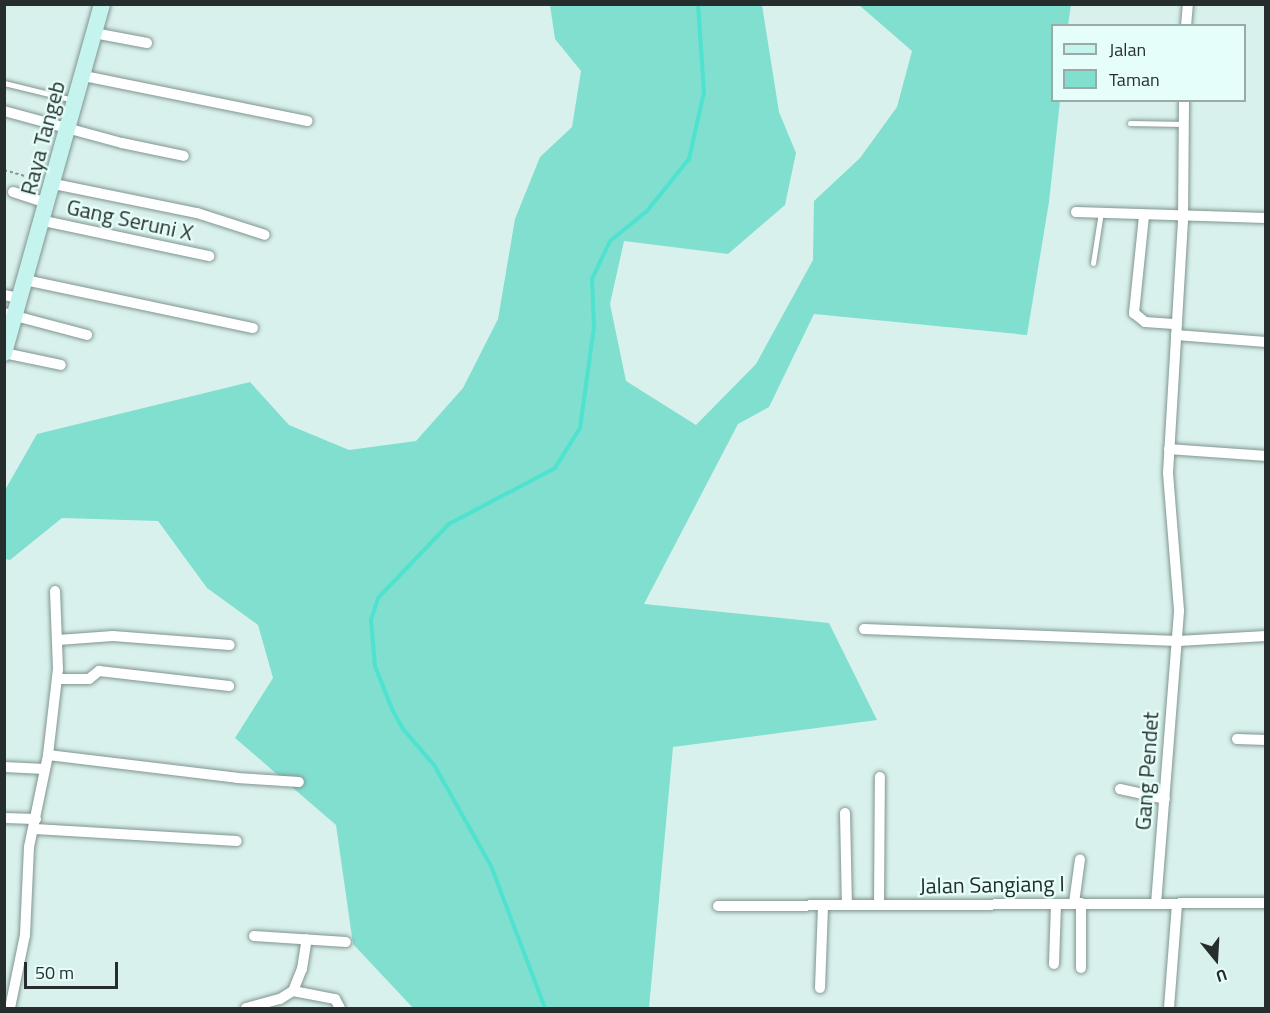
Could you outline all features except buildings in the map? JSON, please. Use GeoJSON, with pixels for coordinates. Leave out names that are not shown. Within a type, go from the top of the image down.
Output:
{"type":"FeatureCollection","features":[{"type":"Feature","properties":{"kind":"street","name":"Raya Tangeb"},"geometry":{"type":"LineString","coordinates":[[4,353],[12,296],[26,280],[78,101],[102,4]]}},
{"type":"Feature","properties":{"kind":"street"},"geometry":{"type":"LineString","coordinates":[[1186,24],[1188,4]]}},
{"type":"Feature","properties":{"kind":"street"},"geometry":{"type":"LineString","coordinates":[[94,33],[147,43]]}},
{"type":"Feature","properties":{"kind":"street"},"geometry":{"type":"LineString","coordinates":[[84,76],[308,121]]}},
{"type":"Feature","properties":{"kind":"street","name":"Gang Pendet"},"geometry":{"type":"LineString","coordinates":[[1156,903],[1178,640],[1179,585],[1169,449],[1183,218],[1184,102]]}},
{"type":"Feature","properties":{"kind":"street"},"geometry":{"type":"LineString","coordinates":[[4,111],[70,126],[122,143],[184,156]]}},
{"type":"Feature","properties":{"kind":"street"},"geometry":{"type":"LineString","coordinates":[[54,183],[197,213],[265,235]]}},
{"type":"Feature","properties":{"kind":"street"},"geometry":{"type":"LineString","coordinates":[[13,192],[40,201]]}},
{"type":"Feature","properties":{"kind":"street"},"geometry":{"type":"LineString","coordinates":[[1076,212],[1183,218],[1266,218]]}},
{"type":"Feature","properties":{"kind":"street"},"geometry":{"type":"LineString","coordinates":[[1144,216],[1134,313],[1145,322],[1176,330],[1266,342]]}},
{"type":"Feature","properties":{"kind":"street","name":"Gang Seruni X"},"geometry":{"type":"LineString","coordinates":[[44,221],[209,256]]}},
{"type":"Feature","properties":{"kind":"street"},"geometry":{"type":"LineString","coordinates":[[26,280],[253,328]]}},
{"type":"Feature","properties":{"kind":"street"},"geometry":{"type":"LineString","coordinates":[[9,322],[87,335]]}},
{"type":"Feature","properties":{"kind":"street"},"geometry":{"type":"LineString","coordinates":[[4,353],[62,365]]}},
{"type":"Feature","properties":{"kind":"street"},"geometry":{"type":"LineString","coordinates":[[1169,449],[1266,456]]}},
{"type":"Feature","properties":{"kind":"street"},"geometry":{"type":"LineString","coordinates":[[10,1008],[25,935],[29,847],[36,824],[48,755],[57,679],[58,640],[55,591]]}},
{"type":"Feature","properties":{"kind":"street"},"geometry":{"type":"LineString","coordinates":[[864,628],[1178,640],[1266,636]]}},
{"type":"Feature","properties":{"kind":"street"},"geometry":{"type":"LineString","coordinates":[[58,640],[113,636],[230,645]]}},
{"type":"Feature","properties":{"kind":"street"},"geometry":{"type":"LineString","coordinates":[[57,679],[89,679],[99,671],[229,686]]}},
{"type":"Feature","properties":{"kind":"street"},"geometry":{"type":"LineString","coordinates":[[1237,739],[1266,740]]}},
{"type":"Feature","properties":{"kind":"street"},"geometry":{"type":"LineString","coordinates":[[48,755],[237,778],[299,782]]}},
{"type":"Feature","properties":{"kind":"street"},"geometry":{"type":"LineString","coordinates":[[4,767],[45,769]]}},
{"type":"Feature","properties":{"kind":"street"},"geometry":{"type":"LineString","coordinates":[[879,905],[880,777]]}},
{"type":"Feature","properties":{"kind":"street"},"geometry":{"type":"LineString","coordinates":[[1120,789],[1165,799]]}},
{"type":"Feature","properties":{"kind":"street"},"geometry":{"type":"LineString","coordinates":[[845,813],[847,905]]}},
{"type":"Feature","properties":{"kind":"street"},"geometry":{"type":"LineString","coordinates":[[4,818],[36,824],[237,841]]}},
{"type":"Feature","properties":{"kind":"street"},"geometry":{"type":"LineString","coordinates":[[1080,859],[1078,903],[1081,968]]}},
{"type":"Feature","properties":{"kind":"street","name":"Jalan Sangiang I"},"geometry":{"type":"LineString","coordinates":[[718,906],[1266,903]]}},
{"type":"Feature","properties":{"kind":"street"},"geometry":{"type":"LineString","coordinates":[[1054,964],[1056,904]]}},
{"type":"Feature","properties":{"kind":"street"},"geometry":{"type":"LineString","coordinates":[[1168,1008],[1177,904]]}},
{"type":"Feature","properties":{"kind":"street"},"geometry":{"type":"LineString","coordinates":[[820,988],[823,905]]}},
{"type":"Feature","properties":{"kind":"street"},"geometry":{"type":"LineString","coordinates":[[254,936],[346,942]]}},
{"type":"Feature","properties":{"kind":"street"},"geometry":{"type":"LineString","coordinates":[[246,1008],[279,1004],[293,991],[302,969],[307,939]]}},
{"type":"Feature","properties":{"kind":"street"},"geometry":{"type":"LineString","coordinates":[[293,991],[334,999],[340,1008]]}},
{"type":"Feature","properties":{"kind":"lane"},"geometry":{"type":"LineString","coordinates":[[4,83],[78,101]]}},
{"type":"Feature","properties":{"kind":"lane"},"geometry":{"type":"LineString","coordinates":[[1130,123],[1184,124]]}},
{"type":"Feature","properties":{"kind":"lane"},"geometry":{"type":"LineString","coordinates":[[1094,263],[1101,213]]}},
{"type":"Feature","properties":{"kind":"path"},"geometry":{"type":"LineString","coordinates":[[4,170],[54,183]]}},
{"type":"Feature","properties":{"kind":"green space"},"geometry":{"type":"Polygon","coordinates":[[[550,5],[762,5],[779,112],[796,153],[785,205],[728,254],[624,241],[610,304],[626,381],[696,425],[756,364],[813,260],[814,201],[860,158],[897,107],[912,51],[859,5],[1071,5],[1068,24],[1051,24],[1051,102],[1060,102],[1049,202],[1027,335],[814,314],[769,407],[738,424],[644,604],[829,623],[877,720],[673,747],[649,1008],[413,1008],[353,944],[336,825],[235,738],[273,678],[258,625],[207,588],[158,521],[62,518],[10,560],[5,559],[5,490],[37,434],[250,382],[289,425],[349,450],[416,441],[463,388],[498,319],[515,219],[540,157],[572,127],[581,71],[555,39],[550,5]]]}},
{"type":"Feature","properties":{"kind":"waterway"},"geometry":{"type":"LineString","coordinates":[[545,1008],[491,866],[434,765],[403,729],[392,709],[375,666],[371,620],[378,598],[449,524],[555,468],[580,428],[594,327],[592,279],[610,241],[647,211],[689,159],[704,92],[698,4]]}}]}
